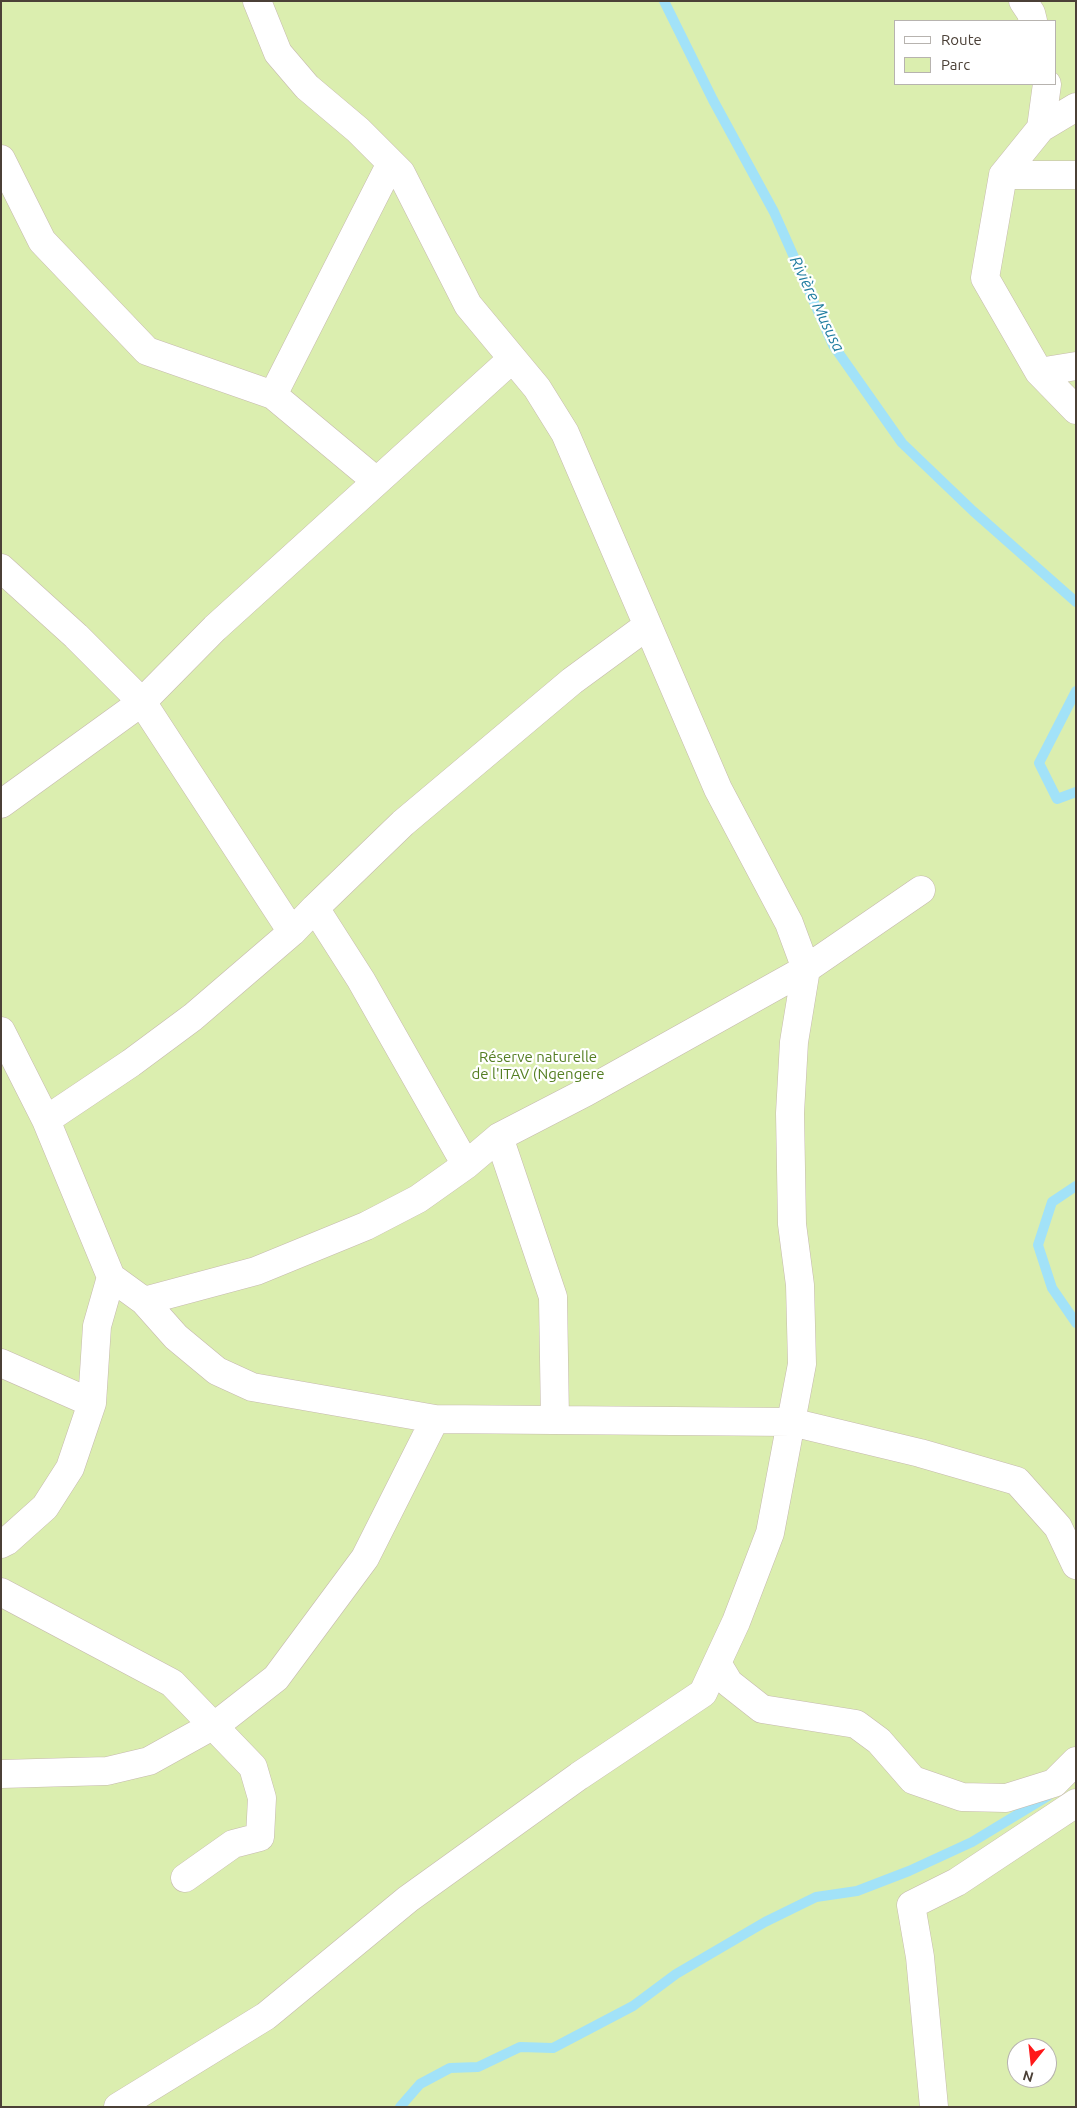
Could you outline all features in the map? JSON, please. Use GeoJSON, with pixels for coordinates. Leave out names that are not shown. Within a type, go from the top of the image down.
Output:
{"type":"FeatureCollection","features":[{"type":"Feature","properties":{"kind":"street"},"geometry":{"type":"LineString","coordinates":[[118,2107],[266,2016],[408,1899],[579,1776],[702,1693],[736,1622],[770,1533],[802,1364],[800,1285],[792,1224],[790,1113],[794,1042],[806,969],[789,923],[718,789],[565,432],[537,388],[468,305],[401,173],[358,130],[307,87],[278,53],[257,1]]}},
{"type":"Feature","properties":{"kind":"street"},"geometry":{"type":"LineString","coordinates":[[1023,1],[1031,13],[1033,20]]}},
{"type":"Feature","properties":{"kind":"street"},"geometry":{"type":"LineString","coordinates":[[1041,128],[1047,85]]}},
{"type":"Feature","properties":{"kind":"street"},"geometry":{"type":"LineString","coordinates":[[1076,107],[1041,128],[1003,176],[985,278],[1039,372],[1076,410]]}},
{"type":"Feature","properties":{"kind":"street"},"geometry":{"type":"LineString","coordinates":[[1,159],[42,241],[147,351],[273,395],[376,480]]}},
{"type":"Feature","properties":{"kind":"street"},"geometry":{"type":"LineString","coordinates":[[273,395],[391,163]]}},
{"type":"Feature","properties":{"kind":"street"},"geometry":{"type":"LineString","coordinates":[[1003,176],[1076,175]]}},
{"type":"Feature","properties":{"kind":"street"},"geometry":{"type":"LineString","coordinates":[[1,804],[142,702],[215,628],[376,480],[409,453],[512,359]]}},
{"type":"Feature","properties":{"kind":"street"},"geometry":{"type":"LineString","coordinates":[[1039,372],[1076,366]]}},
{"type":"Feature","properties":{"kind":"street"},"geometry":{"type":"LineString","coordinates":[[1,568],[76,636],[142,702],[292,932]]}},
{"type":"Feature","properties":{"kind":"street"},"geometry":{"type":"LineString","coordinates":[[46,1120],[131,1063],[193,1017],[292,932],[403,823],[572,682],[647,626]]}},
{"type":"Feature","properties":{"kind":"street"},"geometry":{"type":"LineString","coordinates":[[144,1301],[256,1271],[366,1226],[418,1199],[499,1137],[586,1092],[806,969],[921,890]]}},
{"type":"Feature","properties":{"kind":"street"},"geometry":{"type":"LineString","coordinates":[[315,908],[361,980],[466,1164]]}},
{"type":"Feature","properties":{"kind":"street"},"geometry":{"type":"LineString","coordinates":[[1,1031],[46,1120],[112,1277],[144,1301],[176,1337],[217,1371],[252,1387],[436,1419],[791,1422],[920,1453],[1017,1481],[1058,1527],[1076,1565]]}},
{"type":"Feature","properties":{"kind":"street"},"geometry":{"type":"LineString","coordinates":[[499,1137],[553,1297],[555,1420]]}},
{"type":"Feature","properties":{"kind":"street"},"geometry":{"type":"LineString","coordinates":[[1,1544],[46,1507],[70,1468],[92,1403],[97,1326],[112,1277]]}},
{"type":"Feature","properties":{"kind":"street"},"geometry":{"type":"LineString","coordinates":[[1,1363],[92,1403]]}},
{"type":"Feature","properties":{"kind":"street"},"geometry":{"type":"LineString","coordinates":[[1,1774],[107,1771],[149,1761],[214,1725],[276,1678],[365,1558],[436,1419]]}},
{"type":"Feature","properties":{"kind":"street"},"geometry":{"type":"LineString","coordinates":[[1,1592],[172,1683],[253,1767],[262,1798],[260,1837],[233,1844],[185,1878]]}},
{"type":"Feature","properties":{"kind":"street"},"geometry":{"type":"LineString","coordinates":[[717,1663],[729,1683],[762,1709],[856,1724],[879,1741],[913,1780],[962,1797],[1006,1798],[1054,1783],[1076,1761]]}},
{"type":"Feature","properties":{"kind":"street"},"geometry":{"type":"LineString","coordinates":[[934,2107],[920,1957],[911,1906],[957,1882],[1076,1803]]}},
{"type":"Feature","properties":{"kind":"green space","name":"Réserve naturelle de l'ITAV (Ngengere"},"geometry":{"type":"Polygon","coordinates":[[[1,1],[1076,1],[1076,2107],[1,2107],[1,1]]]}},
{"type":"Feature","properties":{"kind":"waterway","name":"Rivière Mususa"},"geometry":{"type":"LineString","coordinates":[[664,1],[713,100],[774,212],[833,345],[902,443],[973,511],[1076,602]]}},
{"type":"Feature","properties":{"kind":"waterway","name":"Rivière Mususa"},"geometry":{"type":"LineString","coordinates":[[1076,691],[1039,763],[1057,799],[1076,792]]}},
{"type":"Feature","properties":{"kind":"waterway","name":"Rivière Mususa"},"geometry":{"type":"LineString","coordinates":[[1076,1186],[1052,1202],[1038,1245],[1052,1288],[1076,1323]]}},
{"type":"Feature","properties":{"kind":"waterway"},"geometry":{"type":"LineString","coordinates":[[400,2107],[420,2084],[450,2068],[478,2067],[520,2047],[553,2048],[633,2006],[676,1974],[765,1922],[816,1897],[857,1891],[909,1871],[972,1842],[1048,1796]]}}]}
